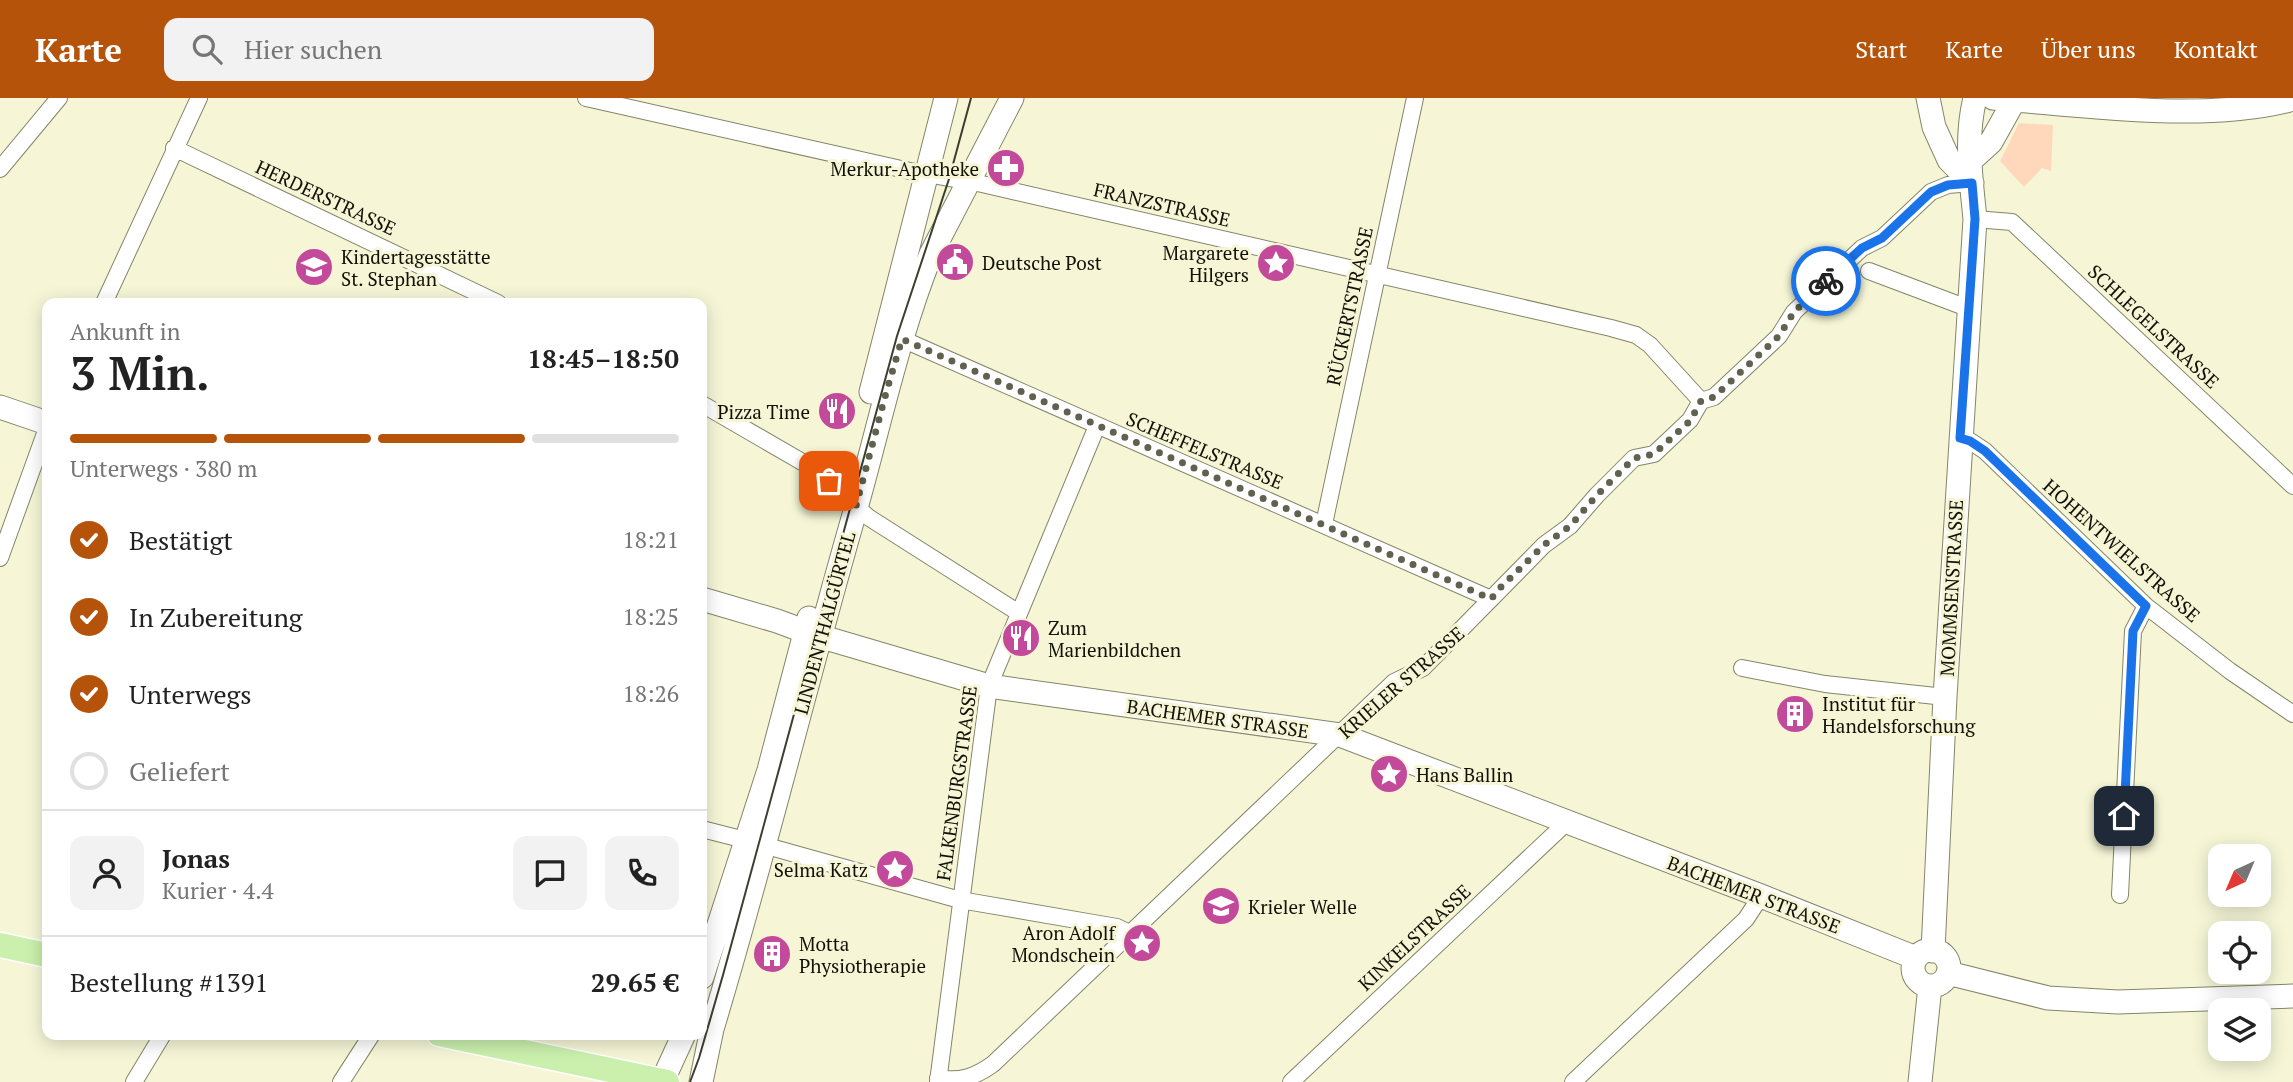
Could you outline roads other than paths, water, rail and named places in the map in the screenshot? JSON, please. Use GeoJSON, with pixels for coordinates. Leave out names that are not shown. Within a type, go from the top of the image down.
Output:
{"type":"FeatureCollection","features":[{"type":"Feature","properties":{"kind":"main road"},"geometry":{"type":"LineString","coordinates":[[0,945],[42,954]]}},
{"type":"Feature","properties":{"kind":"main road"},"geometry":{"type":"LineString","coordinates":[[469,1040],[664,1082]]}},
{"type":"Feature","properties":{"kind":"street"},"geometry":{"type":"LineString","coordinates":[[0,169],[59,98]]}},
{"type":"Feature","properties":{"kind":"street"},"geometry":{"type":"LineString","coordinates":[[106,298],[199,98]]}},
{"type":"Feature","properties":{"kind":"street","name":"FRANZSTRASSE"},"geometry":{"type":"LineString","coordinates":[[586,98],[967,183],[982,184],[1611,328],[1636,335],[1650,345],[1701,401]]}},
{"type":"Feature","properties":{"kind":"street","name":"LINDENTHALGÜRTEL"},"geometry":{"type":"LineString","coordinates":[[701,1082],[768,769],[813,634],[850,500],[946,98]]}},
{"type":"Feature","properties":{"kind":"street","name":"LINDENTHALGÜRTEL"},"geometry":{"type":"LineString","coordinates":[[850,500],[931,254],[1012,98]]}},
{"type":"Feature","properties":{"kind":"street","name":"RÜCKERTSTRASSE"},"geometry":{"type":"LineString","coordinates":[[1324,524],[1415,98]]}},
{"type":"Feature","properties":{"kind":"street"},"geometry":{"type":"LineString","coordinates":[[1928,98],[1934,127],[1949,160],[1971,172],[1992,142],[2004,99],[2158,104],[2219,110],[2293,99]]}},
{"type":"Feature","properties":{"kind":"street","name":"MOMMSENSTRASSE"},"geometry":{"type":"LineString","coordinates":[[1925,954],[1970,309],[1975,219],[1970,119],[1975,98]]}},
{"type":"Feature","properties":{"kind":"street","name":"HERDERSTRASSE"},"geometry":{"type":"LineString","coordinates":[[174,148],[488,298]]}},
{"type":"Feature","properties":{"kind":"street","name":"KRIELER STRASSE"},"geometry":{"type":"LineString","coordinates":[[938,1080],[965,1080],[980,1074],[993,1064],[1394,682],[1423,668],[1544,545],[1570,526],[1634,458],[1654,454],[1690,421],[1701,401],[1714,397],[1779,336],[1794,312],[1862,248],[1882,238],[1931,192],[1971,172]]}},
{"type":"Feature","properties":{"kind":"street","name":"SCHLEGELSTRASSE"},"geometry":{"type":"LineString","coordinates":[[1975,219],[2012,222],[2293,486]]}},
{"type":"Feature","properties":{"kind":"street"},"geometry":{"type":"LineString","coordinates":[[1869,271],[1970,309]]}},
{"type":"Feature","properties":{"kind":"street","name":"SCHEFFELSTRASSE"},"geometry":{"type":"LineString","coordinates":[[902,339],[1491,599]]}},
{"type":"Feature","properties":{"kind":"street"},"geometry":{"type":"LineString","coordinates":[[0,407],[42,423]]}},
{"type":"Feature","properties":{"kind":"street"},"geometry":{"type":"LineString","coordinates":[[707,407],[816,470],[868,517],[1019,613]]}},
{"type":"Feature","properties":{"kind":"street","name":"FALKENBURGSTRASSE"},"geometry":{"type":"LineString","coordinates":[[938,1080],[989,686],[1097,426]]}},
{"type":"Feature","properties":{"kind":"street","name":"HOHENTWIELSTRASSE"},"geometry":{"type":"LineString","coordinates":[[1960,438],[1985,451],[2146,606],[2230,671],[2293,714]]}},
{"type":"Feature","properties":{"kind":"street"},"geometry":{"type":"LineString","coordinates":[[0,558],[42,439]]}},
{"type":"Feature","properties":{"kind":"street","name":"BACHEMER STRASSE"},"geometry":{"type":"LineString","coordinates":[[707,601],[989,686],[1340,735],[1566,823],[1925,954]]}},
{"type":"Feature","properties":{"kind":"street"},"geometry":{"type":"LineString","coordinates":[[2120,895],[2133,631],[2146,606]]}},
{"type":"Feature","properties":{"kind":"street"},"geometry":{"type":"LineString","coordinates":[[1742,668],[1825,684],[1945,697]]}},
{"type":"Feature","properties":{"kind":"street","name":"KINKELSTRASSE"},"geometry":{"type":"LineString","coordinates":[[1291,1082],[1566,823]]}},
{"type":"Feature","properties":{"kind":"street"},"geometry":{"type":"LineString","coordinates":[[707,830],[960,900],[1117,927],[1129,933]]}},
{"type":"Feature","properties":{"kind":"street","name":"LINDENTHALGÜRTEL"},"geometry":{"type":"LineString","coordinates":[[707,963],[754,843]]}},
{"type":"Feature","properties":{"kind":"street"},"geometry":{"type":"LineString","coordinates":[[1573,1082],[1746,919],[1761,895]]}},
{"type":"Feature","properties":{"kind":"street"},"geometry":{"type":"LineString","coordinates":[[1920,1082],[1939,979],[1947,961],[1939,953],[1925,954],[1914,962],[1914,974],[1920,983],[1939,979],[2048,998],[2118,1002],[2293,996]]}},
{"type":"Feature","properties":{"kind":"street"},"geometry":{"type":"LineString","coordinates":[[134,1082],[159,1040]]}},
{"type":"Feature","properties":{"kind":"street"},"geometry":{"type":"LineString","coordinates":[[341,1082],[368,1040]]}},
{"type":"Feature","properties":{"kind":"street"},"geometry":{"type":"LineString","coordinates":[[664,1082],[682,1040]]}},
{"type":"Feature","properties":{"kind":"tram line"},"geometry":{"type":"LineString","coordinates":[[707,1030],[897,336],[949,179],[971,98]]}},
{"type":"Feature","properties":{"kind":"tram line"},"geometry":{"type":"LineString","coordinates":[[690,1082],[704,1040]]}},
{"type":"Feature","properties":{"kind":"place","name":"Merkur-Apotheke"},"geometry":{"type":"Point","coordinates":[1006,168]}},
{"type":"Feature","properties":{"kind":"place","name":"Deutsche Post"},"geometry":{"type":"Point","coordinates":[955,262]}},
{"type":"Feature","properties":{"kind":"place","name":"Margarete Hilgers"},"geometry":{"type":"Point","coordinates":[1276,263]}},
{"type":"Feature","properties":{"kind":"place","name":"Kindertagesstätte St. Stephan"},"geometry":{"type":"Point","coordinates":[314,267]}},
{"type":"Feature","properties":{"kind":"place","name":"Pizza Time"},"geometry":{"type":"Point","coordinates":[837,411]}},
{"type":"Feature","properties":{"kind":"place","name":"Zum Marienbildchen"},"geometry":{"type":"Point","coordinates":[1021,638]}},
{"type":"Feature","properties":{"kind":"place","name":"Institut für Handelsforschung"},"geometry":{"type":"Point","coordinates":[1795,714]}},
{"type":"Feature","properties":{"kind":"place","name":"Hans Ballin"},"geometry":{"type":"Point","coordinates":[1389,774]}},
{"type":"Feature","properties":{"kind":"place","name":"Selma Katz"},"geometry":{"type":"Point","coordinates":[895,869]}},
{"type":"Feature","properties":{"kind":"place","name":"Krieler Welle"},"geometry":{"type":"Point","coordinates":[1221,906]}},
{"type":"Feature","properties":{"kind":"place","name":"Aron Adolf Mondschein"},"geometry":{"type":"Point","coordinates":[1142,943]}},
{"type":"Feature","properties":{"kind":"place","name":"Motta Physiotherapie"},"geometry":{"type":"Point","coordinates":[772,954]}}]}
